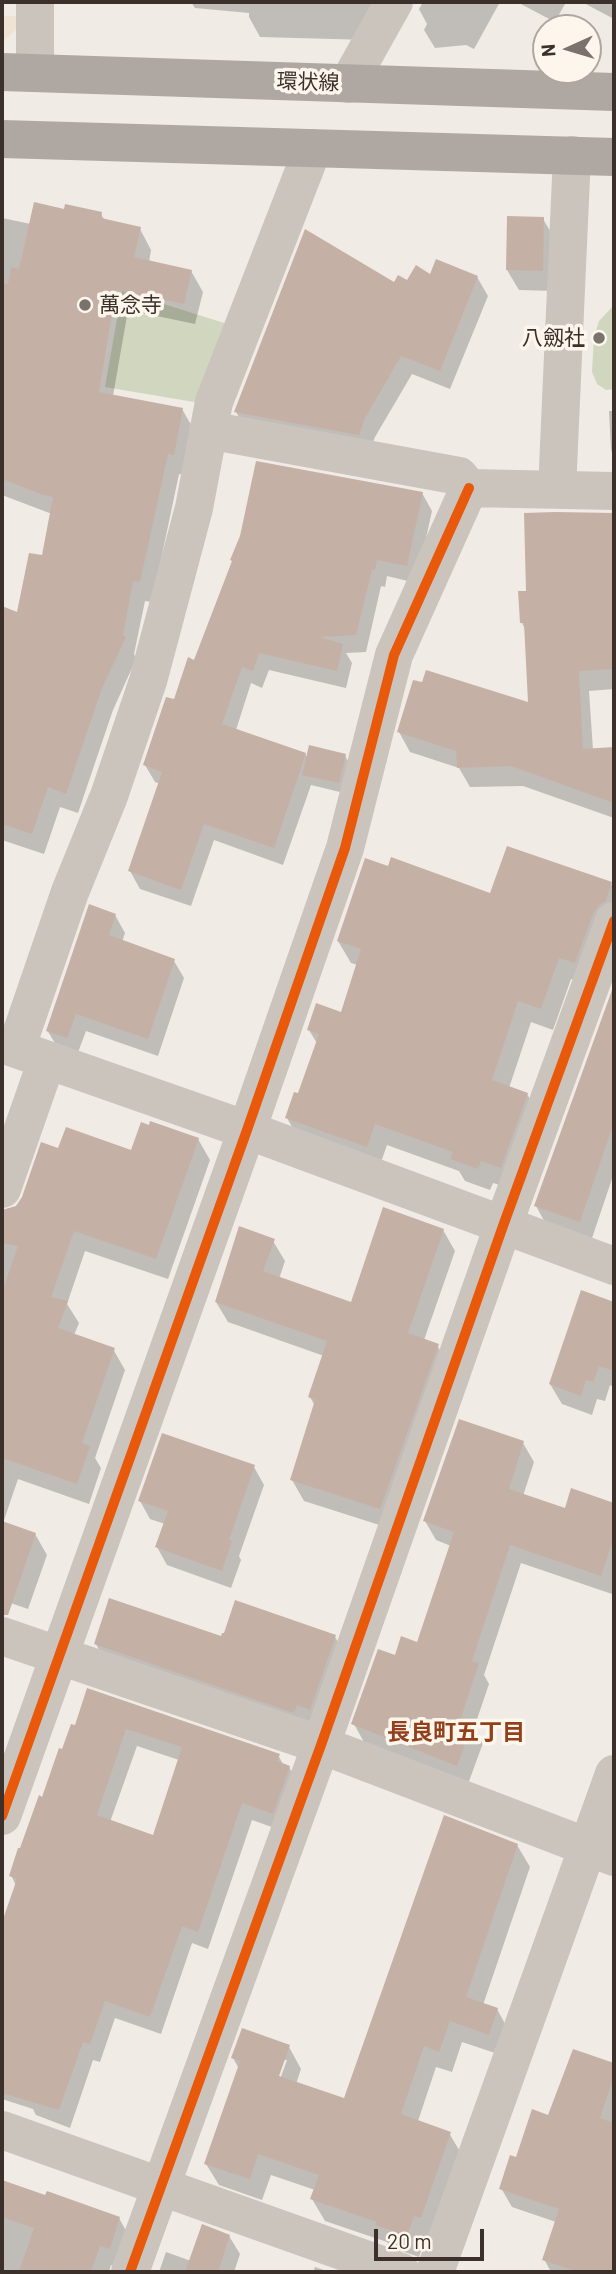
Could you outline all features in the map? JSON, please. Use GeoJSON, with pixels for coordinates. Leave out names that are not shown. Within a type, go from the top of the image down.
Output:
{"type":"FeatureCollection","features":[{"type":"Feature","properties":{"kind":"main road","name":"環状線"},"geometry":{"type":"LineString","coordinates":[[19,73],[614,92]]}},
{"type":"Feature","properties":{"kind":"main road"},"geometry":{"type":"LineString","coordinates":[[2,139],[614,157]]}},
{"type":"Feature","properties":{"kind":"street"},"geometry":{"type":"LineString","coordinates":[[19,73],[36,2]]}},
{"type":"Feature","properties":{"kind":"street"},"geometry":{"type":"LineString","coordinates":[[348,84],[394,2]]}},
{"type":"Feature","properties":{"kind":"street"},"geometry":{"type":"LineString","coordinates":[[2,1189],[22,1051],[70,892],[109,796],[148,681],[194,508],[214,402],[313,148]]}},
{"type":"Feature","properties":{"kind":"street"},"geometry":{"type":"LineString","coordinates":[[557,489],[572,155]]}},
{"type":"Feature","properties":{"kind":"street"},"geometry":{"type":"LineString","coordinates":[[208,430],[459,476],[469,488],[614,491]]}},
{"type":"Feature","properties":{"kind":"street"},"geometry":{"type":"LineString","coordinates":[[2,1816],[345,848],[394,655],[469,488]]}},
{"type":"Feature","properties":{"kind":"street"},"geometry":{"type":"LineString","coordinates":[[131,2272],[614,921]]}},
{"type":"Feature","properties":{"kind":"street"},"geometry":{"type":"LineString","coordinates":[[22,1051],[247,1130],[614,1266]]}},
{"type":"Feature","properties":{"kind":"street"},"geometry":{"type":"LineString","coordinates":[[2,1636],[321,1745],[601,1852]]}},
{"type":"Feature","properties":{"kind":"street"},"geometry":{"type":"LineString","coordinates":[[435,2272],[601,1852],[614,1774]]}},
{"type":"Feature","properties":{"kind":"street"},"geometry":{"type":"LineString","coordinates":[[2,2130],[401,2272]]}},
{"type":"Feature","properties":{"kind":"green space"},"geometry":{"type":"Polygon","coordinates":[[[122,291],[237,327],[206,404],[105,387],[122,291]]]}},
{"type":"Feature","properties":{"kind":"green space"},"geometry":{"type":"Polygon","coordinates":[[[614,305],[614,389],[606,390],[597,384],[592,372],[594,337],[599,321],[614,305]]]}},
{"type":"Feature","properties":{"kind":"shaded area"},"geometry":{"type":"Polygon","coordinates":[[[2,16],[22,16],[15,31],[2,42],[2,16]]]}},
{"type":"Feature","properties":{"kind":"building"},"geometry":{"type":"Polygon","coordinates":[[[34,202],[64,209],[65,204],[102,212],[101,218],[141,227],[134,257],[192,270],[184,304],[116,290],[99,392],[183,408],[174,455],[168,454],[140,582],[133,581],[123,635],[126,637],[102,688],[66,794],[48,787],[32,834],[2,824],[2,606],[17,612],[29,553],[42,555],[53,497],[2,479],[2,283],[8,284],[11,267],[19,269],[34,202]]]}},
{"type":"Feature","properties":{"kind":"building"},"geometry":{"type":"Polygon","coordinates":[[[507,216],[544,217],[543,271],[506,270],[507,216]]]}},
{"type":"Feature","properties":{"kind":"building"},"geometry":{"type":"Polygon","coordinates":[[[305,229],[394,282],[398,275],[407,280],[416,265],[430,274],[436,259],[478,276],[440,371],[401,356],[365,418],[359,435],[234,412],[305,229]]]}},
{"type":"Feature","properties":{"kind":"building"},"geometry":{"type":"Polygon","coordinates":[[[256,461],[423,492],[407,566],[377,560],[375,570],[372,570],[356,635],[320,637],[343,644],[337,671],[259,653],[253,671],[242,667],[222,724],[306,753],[274,848],[204,824],[181,890],[128,871],[162,772],[143,765],[166,697],[174,699],[188,657],[194,660],[232,561],[230,560],[240,536],[256,461]]]}},
{"type":"Feature","properties":{"kind":"building"},"geometry":{"type":"Polygon","coordinates":[[[524,513],[614,513],[614,669],[579,671],[583,749],[614,747],[614,803],[511,766],[457,768],[456,751],[397,732],[413,680],[422,682],[426,670],[528,702],[524,623],[520,623],[518,591],[526,591],[524,513]]]}},
{"type":"Feature","properties":{"kind":"building"},"geometry":{"type":"Polygon","coordinates":[[[309,745],[346,754],[339,783],[302,775],[309,745]]]}},
{"type":"Feature","properties":{"kind":"building"},"geometry":{"type":"Polygon","coordinates":[[[507,846],[612,882],[606,901],[599,905],[593,914],[575,963],[559,958],[541,1009],[518,1001],[492,1080],[528,1093],[501,1168],[481,1161],[478,1169],[450,1159],[453,1152],[375,1124],[367,1147],[285,1118],[294,1092],[298,1093],[319,1034],[307,1030],[316,1003],[341,1012],[361,949],[337,941],[365,858],[388,866],[391,857],[490,893],[507,846]]]}},
{"type":"Feature","properties":{"kind":"building"},"geometry":{"type":"Polygon","coordinates":[[[89,904],[116,914],[109,935],[175,959],[148,1039],[76,1014],[67,1038],[46,1031],[89,904]]]}},
{"type":"Feature","properties":{"kind":"building"},"geometry":{"type":"Polygon","coordinates":[[[612,990],[614,1122],[580,1222],[534,1206],[612,990]]]}},
{"type":"Feature","properties":{"kind":"building"},"geometry":{"type":"Polygon","coordinates":[[[150,1121],[199,1138],[156,1259],[74,1231],[51,1297],[68,1301],[58,1328],[115,1348],[82,1443],[90,1446],[77,1484],[2,1458],[2,1292],[18,1246],[2,1243],[2,1210],[16,1206],[22,1197],[41,1142],[58,1148],[66,1127],[131,1150],[141,1122],[149,1125],[150,1121]]]}},
{"type":"Feature","properties":{"kind":"building"},"geometry":{"type":"Polygon","coordinates":[[[383,1207],[444,1229],[408,1333],[439,1344],[380,1509],[290,1480],[315,1400],[308,1397],[327,1341],[215,1302],[239,1226],[275,1239],[263,1271],[351,1302],[383,1207]]]}},
{"type":"Feature","properties":{"kind":"building"},"geometry":{"type":"Polygon","coordinates":[[[581,1290],[614,1302],[614,1371],[599,1366],[593,1382],[586,1380],[581,1396],[549,1384],[581,1290]]]}},
{"type":"Feature","properties":{"kind":"building"},"geometry":{"type":"Polygon","coordinates":[[[459,1419],[524,1441],[509,1489],[565,1508],[571,1488],[614,1503],[614,1537],[601,1576],[510,1545],[472,1661],[479,1663],[461,1718],[473,1722],[457,1766],[351,1724],[378,1649],[395,1655],[401,1636],[417,1642],[454,1532],[423,1521],[459,1419]]]}},
{"type":"Feature","properties":{"kind":"building"},"geometry":{"type":"Polygon","coordinates":[[[162,1433],[255,1465],[229,1540],[232,1541],[222,1571],[155,1547],[168,1511],[138,1501],[162,1433]]]}},
{"type":"Feature","properties":{"kind":"building"},"geometry":{"type":"Polygon","coordinates":[[[2,1521],[36,1533],[8,1615],[2,1615],[2,1521]]]}},
{"type":"Feature","properties":{"kind":"building"},"geometry":{"type":"Polygon","coordinates":[[[109,1598],[221,1636],[235,1600],[336,1635],[310,1710],[297,1705],[294,1713],[94,1644],[109,1598]]]}},
{"type":"Feature","properties":{"kind":"building"},"geometry":{"type":"Polygon","coordinates":[[[87,1688],[280,1754],[277,1761],[290,1766],[273,1814],[242,1803],[198,1932],[182,1926],[150,2017],[105,2001],[90,2044],[83,2042],[59,2110],[2,2093],[2,1922],[17,1879],[9,1876],[18,1848],[39,1795],[42,1797],[59,1748],[62,1749],[71,1724],[75,1725],[87,1688]],[[126,1729],[97,1815],[153,1835],[182,1747],[126,1729]]]}},
{"type":"Feature","properties":{"kind":"building"},"geometry":{"type":"Polygon","coordinates":[[[444,1815],[518,1844],[466,1997],[498,2008],[489,2035],[450,2021],[439,2052],[424,2046],[401,2114],[451,2132],[421,2218],[414,2216],[407,2236],[375,2225],[377,2222],[310,2199],[319,2175],[258,2154],[250,2179],[204,2164],[240,2061],[231,2058],[242,2028],[290,2045],[279,2076],[344,2098],[444,1815]]]}},
{"type":"Feature","properties":{"kind":"building"},"geometry":{"type":"Polygon","coordinates":[[[573,2049],[614,2063],[614,2076],[600,2118],[614,2123],[614,2272],[578,2272],[542,2260],[559,2209],[499,2189],[510,2155],[516,2157],[532,2109],[548,2115],[573,2049]]]}},
{"type":"Feature","properties":{"kind":"building"},"geometry":{"type":"Polygon","coordinates":[[[2,2180],[45,2195],[47,2191],[120,2217],[110,2249],[100,2246],[91,2272],[19,2272],[34,2228],[2,2217],[2,2180]]]}},
{"type":"Feature","properties":{"kind":"building"},"geometry":{"type":"Polygon","coordinates":[[[202,2224],[230,2235],[218,2272],[185,2272],[202,2224]]]}},
{"type":"Feature","properties":{"kind":"cycle path"},"geometry":{"type":"LineString","coordinates":[[2,1816],[345,848],[394,655],[469,488]]}},
{"type":"Feature","properties":{"kind":"cycle path"},"geometry":{"type":"LineString","coordinates":[[130,2272],[614,921]]}},
{"type":"Feature","properties":{"kind":"place","name":"萬念寺"},"geometry":{"type":"Point","coordinates":[85,305]}},
{"type":"Feature","properties":{"kind":"place","name":"八劔社"},"geometry":{"type":"Point","coordinates":[599,338]}},
{"type":"Feature","properties":{"kind":"district","name":"長良町五丁目"},"geometry":{"type":"Point","coordinates":[456,1732]}}]}
